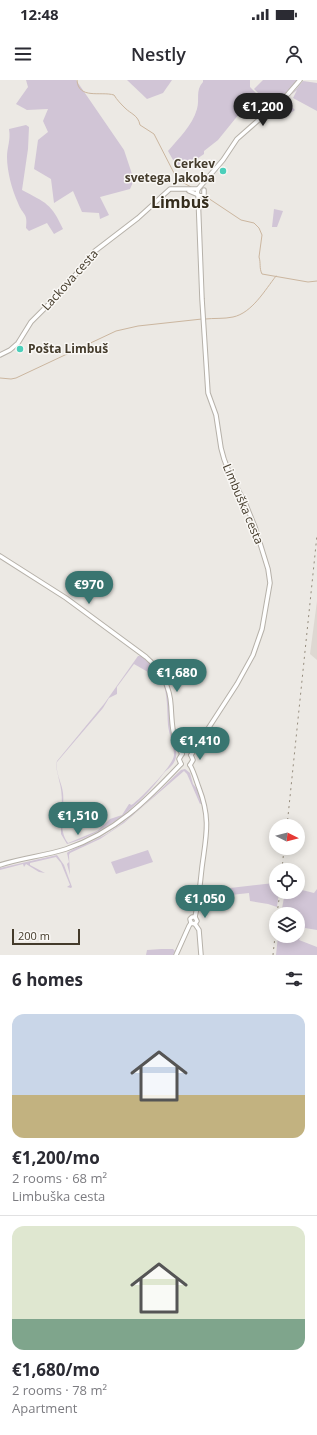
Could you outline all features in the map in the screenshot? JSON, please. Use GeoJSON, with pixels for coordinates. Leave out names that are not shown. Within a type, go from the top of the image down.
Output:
{"type":"FeatureCollection","features":[{"type":"Feature","properties":{"kind":"main road"},"geometry":{"type":"LineString","coordinates":[[198,189],[223,160],[237,139],[293,90],[300,80]]}},
{"type":"Feature","properties":{"kind":"main road"},"geometry":{"type":"LineString","coordinates":[[186,190],[199,195],[204,194],[209,177]]}},
{"type":"Feature","properties":{"kind":"main road","name":"Lackova cesta"},"geometry":{"type":"LineString","coordinates":[[0,355],[10,350],[18,343],[31,322],[62,291],[98,249],[135,221],[170,189],[198,189]]}},
{"type":"Feature","properties":{"kind":"main road"},"geometry":{"type":"LineString","coordinates":[[198,189],[204,190]]}},
{"type":"Feature","properties":{"kind":"main road"},"geometry":{"type":"LineString","coordinates":[[198,189],[199,195]]}},
{"type":"Feature","properties":{"kind":"main road","name":"Limbuška cesta"},"geometry":{"type":"LineString","coordinates":[[191,755],[237,684],[253,655],[262,629],[270,583],[268,569],[255,527],[222,454],[216,415],[207,388],[199,234],[199,195]]}},
{"type":"Feature","properties":{"kind":"main road"},"geometry":{"type":"LineString","coordinates":[[0,556],[87,613],[146,657],[161,672],[170,693],[175,740],[182,754]]}},
{"type":"Feature","properties":{"kind":"main road"},"geometry":{"type":"LineString","coordinates":[[176,955],[189,926],[197,919],[195,917],[207,840],[207,821],[203,798],[197,779],[190,765],[192,760],[191,755],[187,753],[182,754]]}},
{"type":"Feature","properties":{"kind":"main road"},"geometry":{"type":"LineString","coordinates":[[181,764],[179,759],[182,754]]}},
{"type":"Feature","properties":{"kind":"main road"},"geometry":{"type":"LineString","coordinates":[[181,764],[186,766],[190,765]]}},
{"type":"Feature","properties":{"kind":"main road"},"geometry":{"type":"LineString","coordinates":[[0,865],[68,848],[88,840],[112,827],[141,805],[181,764]]}},
{"type":"Feature","properties":{"kind":"main road"},"geometry":{"type":"LineString","coordinates":[[195,917],[190,919],[199,930],[200,955]]}},
{"type":"Feature","properties":{"kind":"shaded area"},"geometry":{"type":"Polygon","coordinates":[[[26,80],[76,80],[124,150],[134,180],[130,189],[100,197],[109,215],[100,219],[99,213],[82,212],[73,191],[54,203],[51,179],[34,169],[38,140],[48,132],[43,121],[48,109],[27,110],[16,104],[28,87],[26,80]]]}},
{"type":"Feature","properties":{"kind":"shaded area"},"geometry":{"type":"Polygon","coordinates":[[[127,80],[172,80],[163,93],[147,99],[127,80]]]}},
{"type":"Feature","properties":{"kind":"shaded area"},"geometry":{"type":"Polygon","coordinates":[[[203,80],[250,80],[250,87],[256,93],[218,140],[204,151],[204,154],[188,165],[177,167],[168,151],[185,132],[195,115],[198,105],[198,92],[203,80]]]}},
{"type":"Feature","properties":{"kind":"shaded area"},"geometry":{"type":"Polygon","coordinates":[[[263,80],[298,80],[289,91],[272,106],[254,89],[263,80]]]}},
{"type":"Feature","properties":{"kind":"shaded area"},"geometry":{"type":"Polygon","coordinates":[[[303,81],[317,83],[317,111],[293,98],[297,90],[291,95],[303,81]]]}},
{"type":"Feature","properties":{"kind":"shaded area"},"geometry":{"type":"Polygon","coordinates":[[[288,103],[295,110],[283,118],[276,110],[279,112],[288,103]]]}},
{"type":"Feature","properties":{"kind":"shaded area"},"geometry":{"type":"Polygon","coordinates":[[[26,125],[29,127],[28,149],[22,190],[42,201],[55,214],[63,229],[54,234],[47,223],[29,231],[26,228],[26,216],[16,198],[10,180],[7,157],[10,137],[9,129],[26,125]]]}},
{"type":"Feature","properties":{"kind":"shaded area"},"geometry":{"type":"Polygon","coordinates":[[[274,209],[283,211],[277,227],[272,227],[274,209]]]}},
{"type":"Feature","properties":{"kind":"shaded area"},"geometry":{"type":"Polygon","coordinates":[[[317,601],[317,660],[310,654],[317,601]]]}},
{"type":"Feature","properties":{"kind":"shaded area"},"geometry":{"type":"Polygon","coordinates":[[[138,656],[142,656],[153,666],[164,682],[170,703],[171,734],[176,757],[172,765],[154,786],[121,817],[95,833],[67,844],[61,834],[62,799],[61,786],[56,768],[56,764],[57,761],[104,704],[138,656]],[[134,664],[117,687],[117,694],[109,698],[103,708],[57,762],[57,770],[63,793],[62,825],[68,843],[97,831],[110,819],[122,815],[129,804],[133,804],[157,781],[173,760],[174,751],[168,725],[166,696],[162,680],[134,664]]]}},
{"type":"Feature","properties":{"kind":"shaded area"},"geometry":{"type":"Polygon","coordinates":[[[185,769],[190,773],[193,784],[197,789],[202,803],[200,804],[187,774],[184,771],[124,823],[100,839],[70,853],[70,875],[67,864],[69,862],[68,852],[103,836],[128,819],[181,770],[185,769]]]}},
{"type":"Feature","properties":{"kind":"shaded area"},"geometry":{"type":"Polygon","coordinates":[[[148,850],[153,862],[116,874],[111,862],[148,850]]]}},
{"type":"Feature","properties":{"kind":"shaded area"},"geometry":{"type":"Polygon","coordinates":[[[57,855],[64,865],[72,887],[71,888],[67,887],[70,885],[61,863],[56,857],[30,863],[30,865],[45,873],[39,872],[26,864],[24,867],[23,864],[0,870],[0,868],[57,855]]]}},
{"type":"Feature","properties":{"kind":"shaded area"},"geometry":{"type":"Polygon","coordinates":[[[269,884],[269,899],[278,899],[277,907],[250,901],[249,893],[203,898],[204,891],[269,884]]]}},
{"type":"Feature","properties":{"kind":"shaded area"},"geometry":{"type":"Polygon","coordinates":[[[317,889],[317,930],[305,928],[305,907],[282,907],[284,899],[305,899],[305,891],[314,893],[317,889]]]}},
{"type":"Feature","properties":{"kind":"shaded area"},"geometry":{"type":"Polygon","coordinates":[[[305,942],[317,947],[317,955],[276,955],[277,943],[305,942]]]}},
{"type":"Feature","properties":{"kind":"shaded area"},"geometry":{"type":"Polygon","coordinates":[[[173,949],[175,951],[173,955],[146,955],[147,950],[173,949]]]}},
{"type":"Feature","properties":{"kind":"waterway"},"geometry":{"type":"LineString","coordinates":[[77,80],[78,86],[81,90],[91,94],[114,95],[125,108],[136,117],[140,125],[154,134],[175,175],[180,181],[191,187]]}},
{"type":"Feature","properties":{"kind":"waterway"},"geometry":{"type":"LineString","coordinates":[[208,198],[241,220],[254,223],[259,228],[262,235],[259,257],[262,274],[308,282],[317,281]]}},
{"type":"Feature","properties":{"kind":"waterway"},"geometry":{"type":"LineString","coordinates":[[205,319],[226,318],[240,315],[258,300],[276,276]]}},
{"type":"Feature","properties":{"kind":"waterway"},"geometry":{"type":"LineString","coordinates":[[0,378],[16,378],[116,331],[138,326],[202,319]]}},
{"type":"Feature","properties":{"kind":"railway"},"geometry":{"type":"LineString","coordinates":[[288,819],[317,535]]}},
{"type":"Feature","properties":{"kind":"railway"},"geometry":{"type":"LineString","coordinates":[[283,855],[283,863]]}},
{"type":"Feature","properties":{"kind":"railway"},"geometry":{"type":"LineString","coordinates":[[278,907],[279,899]]}},
{"type":"Feature","properties":{"kind":"railway"},"geometry":{"type":"LineString","coordinates":[[273,955],[274,943]]}},
{"type":"Feature","properties":{"kind":"place","name":"Cerkev svetega Jakoba"},"geometry":{"type":"Point","coordinates":[223,171]}},
{"type":"Feature","properties":{"kind":"place","name":"Pošta Limbuš"},"geometry":{"type":"Point","coordinates":[20,349]}},
{"type":"Feature","properties":{"kind":"district","name":"Limbuš"},"geometry":{"type":"Point","coordinates":[180,202]}}]}
